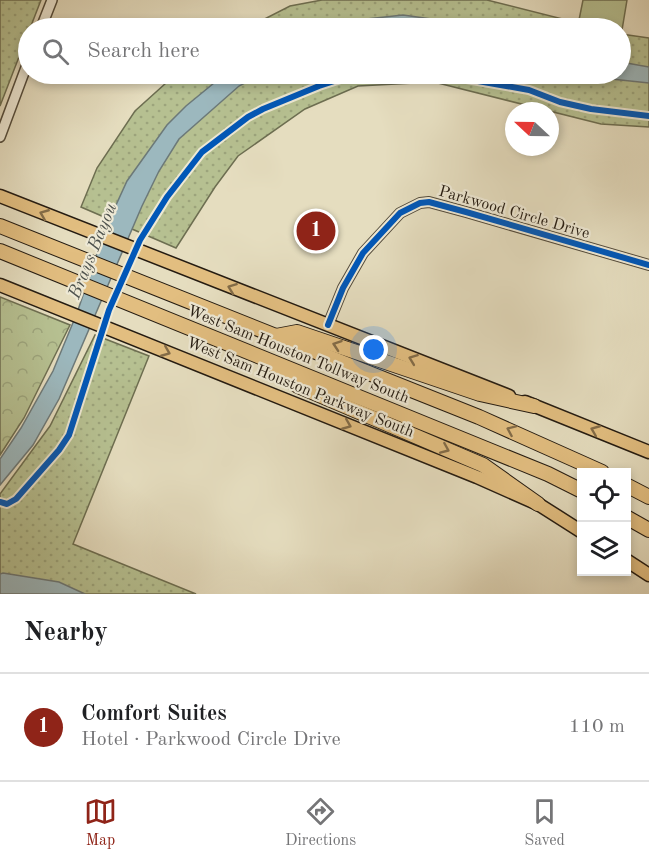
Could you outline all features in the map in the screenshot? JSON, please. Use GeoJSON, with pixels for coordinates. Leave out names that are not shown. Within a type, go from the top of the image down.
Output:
{"type":"FeatureCollection","features":[{"type":"Feature","properties":{"kind":"highway","name":"West Sam Houston Tollway South"},"geometry":{"type":"LineString","coordinates":[[0,226],[479,417],[593,468]]}},
{"type":"Feature","properties":{"kind":"highway","name":"West Sam Houston Tollway South"},"geometry":{"type":"LineString","coordinates":[[0,251],[548,474],[577,488]]}},
{"type":"Feature","properties":{"kind":"highway"},"geometry":{"type":"LineString","coordinates":[[276,336],[297,332],[480,394],[534,406]]}},
{"type":"Feature","properties":{"kind":"highway"},"geometry":{"type":"LineString","coordinates":[[261,359],[298,386],[483,465],[538,504]]}},
{"type":"Feature","properties":{"kind":"highway"},"geometry":{"type":"LineString","coordinates":[[631,487],[649,497]]}},
{"type":"Feature","properties":{"kind":"highway"},"geometry":{"type":"LineString","coordinates":[[631,519],[649,530]]}},
{"type":"Feature","properties":{"kind":"main road"},"geometry":{"type":"LineString","coordinates":[[0,196],[649,452]]}},
{"type":"Feature","properties":{"kind":"main road","name":"West Sam Houston Parkway South"},"geometry":{"type":"LineString","coordinates":[[0,285],[477,477],[538,504],[577,529]]}},
{"type":"Feature","properties":{"kind":"main road"},"geometry":{"type":"LineString","coordinates":[[631,563],[649,575]]}},
{"type":"Feature","properties":{"kind":"street"},"geometry":{"type":"LineString","coordinates":[[46,18],[52,0]]}},
{"type":"Feature","properties":{"kind":"street"},"geometry":{"type":"LineString","coordinates":[[0,137],[20,84]]}},
{"type":"Feature","properties":{"kind":"street","name":"Parkwood Circle Drive"},"geometry":{"type":"LineString","coordinates":[[328,326],[343,288],[363,253],[400,213],[420,203],[429,202],[649,265]]}},
{"type":"Feature","properties":{"kind":"green space"},"geometry":{"type":"Polygon","coordinates":[[[0,0],[41,0],[34,18],[18,18],[18,59],[0,106],[0,0]]]}},
{"type":"Feature","properties":{"kind":"green space"},"geometry":{"type":"Polygon","coordinates":[[[322,0],[487,0],[558,18],[267,18],[290,6],[322,0]]]}},
{"type":"Feature","properties":{"kind":"green space"},"geometry":{"type":"Polygon","coordinates":[[[583,0],[627,0],[624,18],[579,18],[583,0]]]}},
{"type":"Feature","properties":{"kind":"green space"},"geometry":{"type":"Polygon","coordinates":[[[631,35],[649,38],[649,127],[601,124],[559,113],[559,102],[514,102],[442,84],[631,84],[631,35]]]}},
{"type":"Feature","properties":{"kind":"green space"},"geometry":{"type":"Polygon","coordinates":[[[165,84],[396,84],[358,86],[305,109],[238,156],[176,248],[81,207],[97,168],[135,111],[165,84]]]}},
{"type":"Feature","properties":{"kind":"green space"},"geometry":{"type":"Polygon","coordinates":[[[0,297],[70,325],[24,418],[0,455],[0,297]]]}},
{"type":"Feature","properties":{"kind":"green space"},"geometry":{"type":"Polygon","coordinates":[[[95,335],[149,356],[73,544],[196,594],[0,594],[0,494],[50,426],[95,335]]]}},
{"type":"Feature","properties":{"kind":"water"},"geometry":{"type":"Polygon","coordinates":[[[403,15],[424,18],[376,18],[403,15]]]}},
{"type":"Feature","properties":{"kind":"water"},"geometry":{"type":"Polygon","coordinates":[[[631,64],[649,67],[649,83],[631,81],[631,64]]]}},
{"type":"Feature","properties":{"kind":"water"},"geometry":{"type":"Polygon","coordinates":[[[213,84],[243,84],[179,139],[159,171],[59,399],[33,445],[0,485],[0,459],[21,428],[53,371],[77,313],[106,227],[127,181],[167,125],[213,84]]]}},
{"type":"Feature","properties":{"kind":"water"},"geometry":{"type":"Polygon","coordinates":[[[0,574],[59,582],[85,594],[0,594],[0,574]]]}},
{"type":"Feature","properties":{"kind":"cycle path"},"geometry":{"type":"LineString","coordinates":[[0,502],[7,504],[16,499],[59,450],[69,435],[109,310],[140,240],[167,197],[202,152],[248,117],[325,84]]}},
{"type":"Feature","properties":{"kind":"cycle path"},"geometry":{"type":"LineString","coordinates":[[495,84],[529,90],[560,102],[591,109],[649,116]]}},
{"type":"Feature","properties":{"kind":"cycle path"},"geometry":{"type":"LineString","coordinates":[[328,325],[343,288],[363,253],[400,213],[420,203],[429,202],[466,212],[649,265]]}},
{"type":"Feature","properties":{"kind":"place","name":"Comfort Suites"},"geometry":{"type":"Point","coordinates":[316,231]}},
{"type":"Feature","properties":{"kind":"water label","name":"Brays Bayou"},"geometry":{"type":"Point","coordinates":[93,251]}}]}
